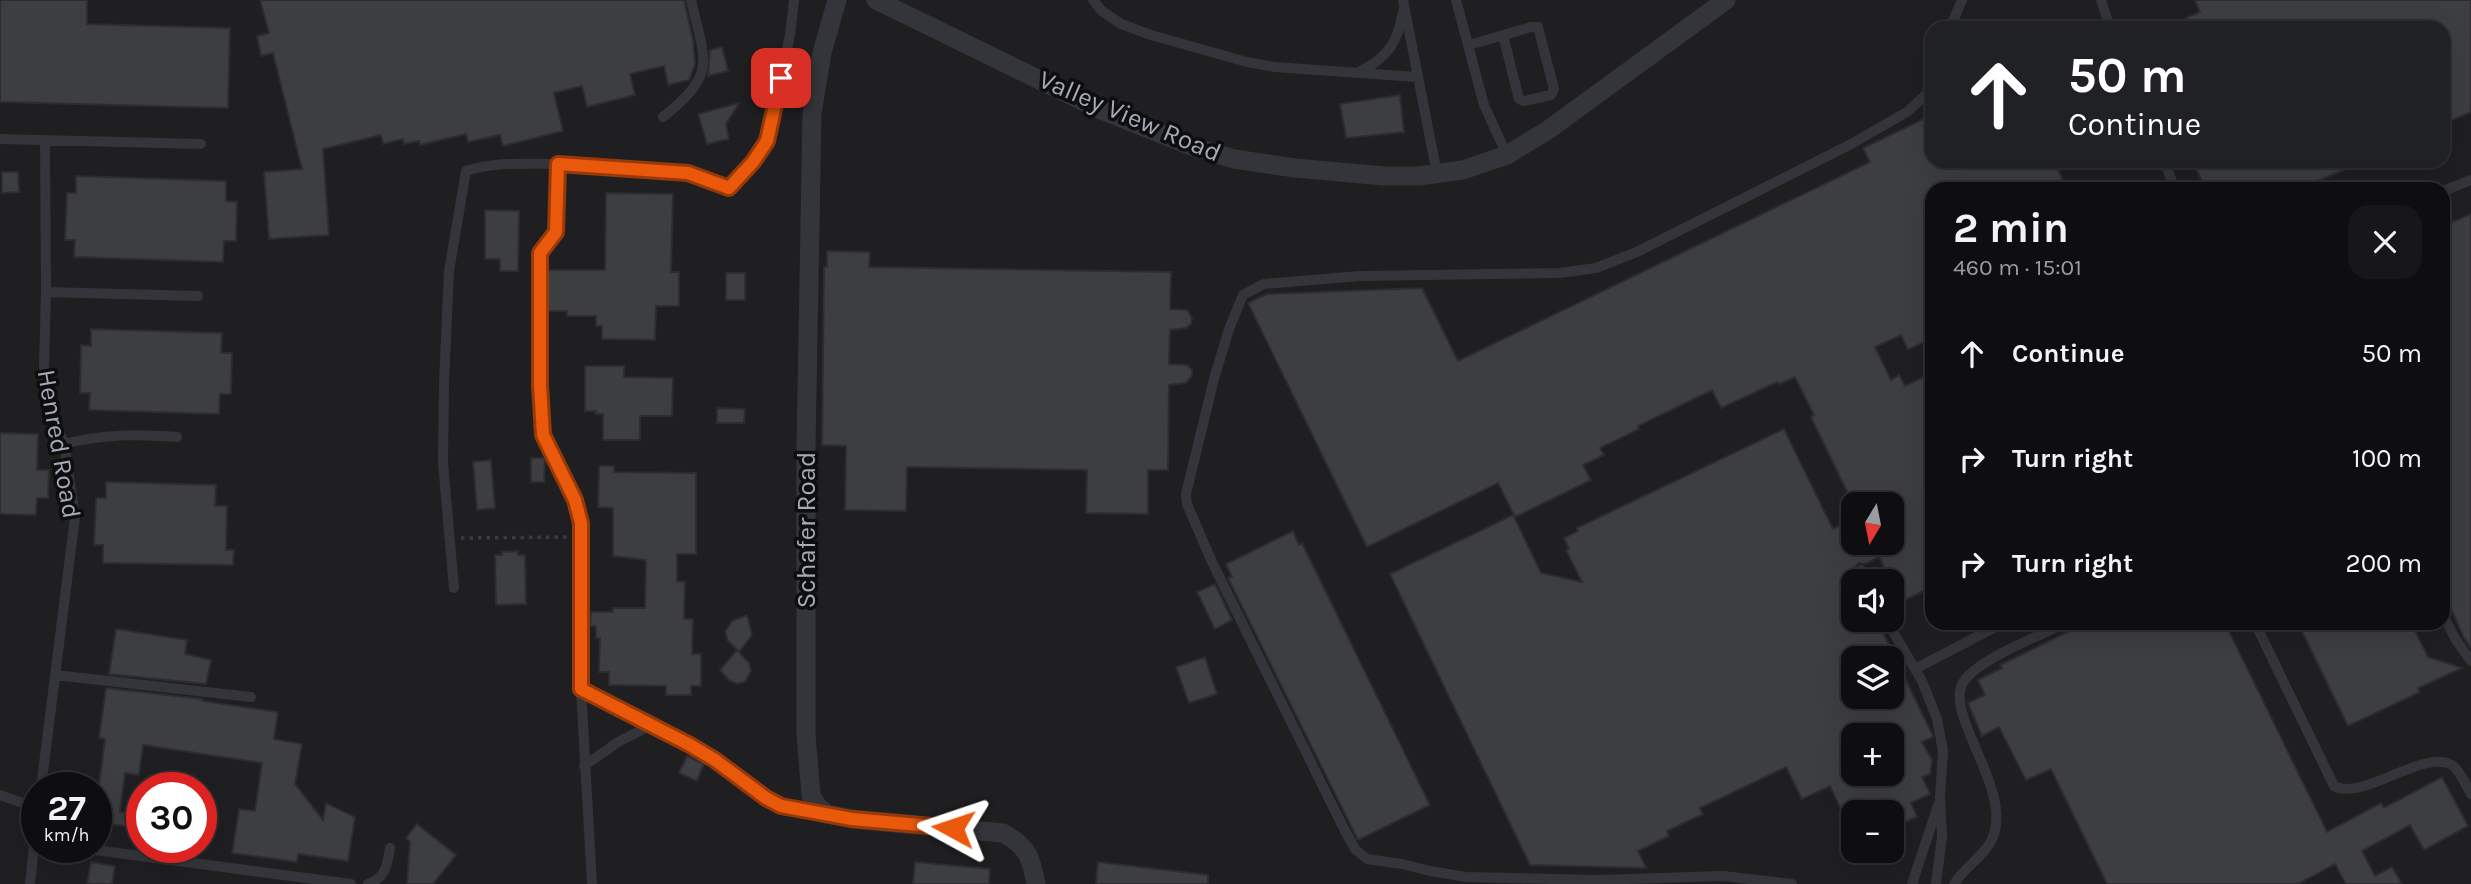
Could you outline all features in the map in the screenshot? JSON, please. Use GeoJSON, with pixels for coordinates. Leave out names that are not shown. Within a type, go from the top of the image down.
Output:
{"type":"FeatureCollection","features":[{"type":"Feature","properties":{"kind":"street","name":"Schafer Road"},"geometry":{"type":"LineString","coordinates":[[827,814],[817,806],[811,795],[806,735],[806,447],[812,113],[822,53],[837,0]]}},
{"type":"Feature","properties":{"kind":"street","name":"Valley View Road"},"geometry":{"type":"LineString","coordinates":[[876,0],[1101,110],[1194,147],[1234,159],[1384,176],[1419,176],[1462,170],[1507,155],[1548,130],[1726,0]]}},
{"type":"Feature","properties":{"kind":"street"},"geometry":{"type":"LineString","coordinates":[[827,814],[852,819],[1003,833],[1018,842],[1032,859],[1036,884]]}},
{"type":"Feature","properties":{"kind":"lane"},"geometry":{"type":"LineString","coordinates":[[663,117],[686,98],[701,78],[704,65],[691,0]]}},
{"type":"Feature","properties":{"kind":"lane"},"geometry":{"type":"LineString","coordinates":[[454,588],[443,463],[447,299],[449,271],[466,171],[475,167],[558,164],[688,173],[729,188],[753,162],[767,141],[790,35],[794,0]]}},
{"type":"Feature","properties":{"kind":"lane"},"geometry":{"type":"LineString","coordinates":[[1093,0],[1102,11],[1121,24],[1220,55],[1275,67],[1417,76]]}},
{"type":"Feature","properties":{"kind":"lane"},"geometry":{"type":"LineString","coordinates":[[1456,0],[1487,112],[1507,155]]}},
{"type":"Feature","properties":{"kind":"lane"},"geometry":{"type":"LineString","coordinates":[[1953,21],[1962,0]]}},
{"type":"Feature","properties":{"kind":"lane"},"geometry":{"type":"LineString","coordinates":[[2101,0],[2108,21]]}},
{"type":"Feature","properties":{"kind":"lane"},"geometry":{"type":"LineString","coordinates":[[1404,2],[1437,174]]}},
{"type":"Feature","properties":{"kind":"lane"},"geometry":{"type":"LineString","coordinates":[[1359,72],[1385,56],[1398,32],[1404,2]]}},
{"type":"Feature","properties":{"kind":"lane"},"geometry":{"type":"LineString","coordinates":[[1469,45],[1503,35],[1538,27],[1554,89],[1551,95],[1524,102],[1519,99],[1503,35]]}},
{"type":"Feature","properties":{"kind":"lane"},"geometry":{"type":"LineString","coordinates":[[1792,884],[1723,876],[1597,880],[1466,877],[1412,865],[1376,862],[1361,855],[1342,825],[1212,562],[1187,504],[1186,494],[1229,329],[1243,295],[1252,288],[1264,284],[1360,275],[1560,273],[1596,268],[1639,251],[1853,143],[1907,112],[1925,95]]}},
{"type":"Feature","properties":{"kind":"lane"},"geometry":{"type":"LineString","coordinates":[[0,139],[201,144]]}},
{"type":"Feature","properties":{"kind":"lane","name":"Henred Road"},"geometry":{"type":"LineString","coordinates":[[43,772],[75,517],[64,444],[49,403],[44,366],[45,141]]}},
{"type":"Feature","properties":{"kind":"lane"},"geometry":{"type":"LineString","coordinates":[[558,164],[556,232],[540,253],[540,385],[543,435],[575,500],[581,523],[581,689],[592,884]]}},
{"type":"Feature","properties":{"kind":"lane"},"geometry":{"type":"LineString","coordinates":[[2450,188],[2471,180]]}},
{"type":"Feature","properties":{"kind":"lane"},"geometry":{"type":"LineString","coordinates":[[46,292],[198,296]]}},
{"type":"Feature","properties":{"kind":"lane"},"geometry":{"type":"LineString","coordinates":[[64,444],[124,433],[177,437]]}},
{"type":"Feature","properties":{"kind":"lane"},"geometry":{"type":"LineString","coordinates":[[2450,628],[2471,661]]}},
{"type":"Feature","properties":{"kind":"lane"},"geometry":{"type":"LineString","coordinates":[[1915,669],[1990,630]]}},
{"type":"Feature","properties":{"kind":"lane"},"geometry":{"type":"LineString","coordinates":[[1954,884],[1963,870],[1991,842],[1997,820],[1996,800],[1991,783],[1961,713],[1958,699],[1963,681],[1994,658],[2052,630]]}},
{"type":"Feature","properties":{"kind":"lane"},"geometry":{"type":"LineString","coordinates":[[2258,630],[2334,786],[2341,790],[2353,790],[2411,768],[2439,762],[2456,768],[2471,794]]}},
{"type":"Feature","properties":{"kind":"lane"},"geometry":{"type":"LineString","coordinates":[[1893,632],[1915,669],[1935,712],[1942,737],[1942,837],[1936,884]]}},
{"type":"Feature","properties":{"kind":"lane"},"geometry":{"type":"LineString","coordinates":[[55,675],[251,697]]}},
{"type":"Feature","properties":{"kind":"lane"},"geometry":{"type":"LineString","coordinates":[[581,689],[715,760],[773,802],[795,810],[827,814]]}},
{"type":"Feature","properties":{"kind":"lane"},"geometry":{"type":"LineString","coordinates":[[584,766],[618,742],[651,725]]}},
{"type":"Feature","properties":{"kind":"lane"},"geometry":{"type":"LineString","coordinates":[[0,794],[21,802]]}},
{"type":"Feature","properties":{"kind":"lane"},"geometry":{"type":"LineString","coordinates":[[1912,884],[1940,798]]}},
{"type":"Feature","properties":{"kind":"lane"},"geometry":{"type":"LineString","coordinates":[[368,884],[377,881],[386,871],[390,848]]}},
{"type":"Feature","properties":{"kind":"lane"},"geometry":{"type":"LineString","coordinates":[[112,852],[351,884]]}},
{"type":"Feature","properties":{"kind":"lane"},"geometry":{"type":"LineString","coordinates":[[30,884],[32,863]]}},
{"type":"Feature","properties":{"kind":"path"},"geometry":{"type":"LineString","coordinates":[[450,538],[581,537]]}},
{"type":"Feature","properties":{"kind":"shaded area"},"geometry":{"type":"Polygon","coordinates":[[[0,0],[2471,0],[2471,884],[0,884],[0,0]]]}},
{"type":"Feature","properties":{"kind":"building"},"geometry":{"type":"Polygon","coordinates":[[[0,0],[87,0],[87,24],[230,28],[228,108],[0,102],[0,0]]]}},
{"type":"Feature","properties":{"kind":"building"},"geometry":{"type":"Polygon","coordinates":[[[260,0],[684,0],[695,64],[689,80],[668,85],[664,66],[630,74],[635,95],[587,107],[582,86],[554,93],[563,131],[503,146],[500,135],[468,142],[466,134],[420,145],[419,141],[404,144],[403,139],[383,144],[381,135],[323,149],[329,235],[269,239],[264,172],[302,169],[273,53],[261,56],[257,36],[269,33],[260,0]]]}},
{"type":"Feature","properties":{"kind":"building"},"geometry":{"type":"Polygon","coordinates":[[[2195,0],[2471,0],[2471,112],[2450,121],[2450,21],[2179,21],[2200,12],[2195,0]]]}},
{"type":"Feature","properties":{"kind":"building"},"geometry":{"type":"Polygon","coordinates":[[[722,47],[728,71],[708,76],[710,50],[722,47]]]}},
{"type":"Feature","properties":{"kind":"building"},"geometry":{"type":"Polygon","coordinates":[[[1400,95],[1404,132],[1346,138],[1340,104],[1400,95]]]}},
{"type":"Feature","properties":{"kind":"building"},"geometry":{"type":"Polygon","coordinates":[[[739,103],[726,124],[729,139],[707,144],[698,114],[739,103]]]}},
{"type":"Feature","properties":{"kind":"building"},"geometry":{"type":"Polygon","coordinates":[[[1925,118],[1925,168],[2057,168],[2064,182],[1925,182],[1925,342],[1908,350],[1901,335],[1875,347],[1891,380],[1899,375],[1905,386],[1925,376],[1925,590],[1904,601],[1904,569],[1885,569],[1879,557],[1865,564],[1859,563],[1853,569],[1841,569],[1841,632],[1883,632],[1890,646],[1841,646],[1841,709],[1904,709],[1904,676],[1933,737],[1922,742],[1932,760],[1930,774],[1922,777],[1930,794],[1911,803],[1917,817],[1904,822],[1904,800],[1841,800],[1841,809],[1830,786],[1802,799],[1786,767],[1700,808],[1703,814],[1667,831],[1669,836],[1638,851],[1646,868],[1530,865],[1390,574],[1513,515],[1541,573],[1582,582],[1566,550],[1569,549],[1564,538],[1578,531],[1577,528],[1784,429],[1833,529],[1841,525],[1841,555],[1904,555],[1904,492],[1847,492],[1795,377],[1779,384],[1777,382],[1721,408],[1712,390],[1638,426],[1639,429],[1600,448],[1604,455],[1583,465],[1591,480],[1515,517],[1498,483],[1367,547],[1248,303],[1267,294],[1422,288],[1458,361],[1870,162],[1863,148],[1925,118]]]}},
{"type":"Feature","properties":{"kind":"building"},"geometry":{"type":"Polygon","coordinates":[[[2196,168],[2348,168],[2316,182],[2202,182],[2196,168]]]}},
{"type":"Feature","properties":{"kind":"building"},"geometry":{"type":"Polygon","coordinates":[[[2,172],[18,172],[19,192],[2,193],[2,172]]]}},
{"type":"Feature","properties":{"kind":"building"},"geometry":{"type":"Polygon","coordinates":[[[76,176],[226,181],[226,201],[237,202],[236,241],[224,241],[223,262],[74,257],[75,240],[65,240],[67,193],[76,193],[76,176]]]}},
{"type":"Feature","properties":{"kind":"building"},"geometry":{"type":"Polygon","coordinates":[[[606,193],[673,194],[671,272],[679,272],[679,306],[656,306],[655,340],[602,339],[602,326],[596,326],[596,316],[567,316],[567,311],[547,311],[547,270],[605,270],[606,193]]]}},
{"type":"Feature","properties":{"kind":"building"},"geometry":{"type":"Polygon","coordinates":[[[485,210],[519,211],[518,271],[500,271],[500,259],[485,259],[485,210]]]}},
{"type":"Feature","properties":{"kind":"building"},"geometry":{"type":"Polygon","coordinates":[[[2471,214],[2471,648],[2450,606],[2450,223],[2471,214]]]}},
{"type":"Feature","properties":{"kind":"building"},"geometry":{"type":"Polygon","coordinates":[[[827,251],[870,252],[869,267],[1171,272],[1170,309],[1187,310],[1192,318],[1191,324],[1186,328],[1170,330],[1169,364],[1187,365],[1192,370],[1192,376],[1186,383],[1169,385],[1168,470],[1148,470],[1148,514],[1086,513],[1087,470],[907,467],[906,511],[845,510],[846,446],[822,445],[824,267],[827,267],[827,251]]]}},
{"type":"Feature","properties":{"kind":"building"},"geometry":{"type":"Polygon","coordinates":[[[726,273],[745,273],[745,300],[726,300],[726,273]]]}},
{"type":"Feature","properties":{"kind":"building"},"geometry":{"type":"Polygon","coordinates":[[[91,329],[222,333],[221,353],[232,353],[231,394],[220,394],[219,414],[89,410],[90,393],[80,393],[81,345],[91,346],[91,329]]]}},
{"type":"Feature","properties":{"kind":"building"},"geometry":{"type":"Polygon","coordinates":[[[585,366],[624,366],[624,377],[673,378],[672,416],[640,416],[640,440],[603,440],[603,414],[585,411],[585,366]]]}},
{"type":"Feature","properties":{"kind":"building"},"geometry":{"type":"Polygon","coordinates":[[[717,408],[745,409],[744,423],[717,423],[717,408]]]}},
{"type":"Feature","properties":{"kind":"building"},"geometry":{"type":"Polygon","coordinates":[[[0,433],[38,434],[37,470],[49,470],[48,498],[37,498],[36,515],[0,514],[0,433]]]}},
{"type":"Feature","properties":{"kind":"building"},"geometry":{"type":"Polygon","coordinates":[[[531,458],[545,458],[544,482],[531,482],[531,458]]]}},
{"type":"Feature","properties":{"kind":"building"},"geometry":{"type":"Polygon","coordinates":[[[491,460],[495,508],[477,510],[473,462],[491,460]]]}},
{"type":"Feature","properties":{"kind":"building"},"geometry":{"type":"Polygon","coordinates":[[[599,466],[614,466],[614,472],[696,473],[696,554],[677,554],[677,581],[685,582],[684,619],[693,619],[692,654],[701,654],[701,686],[691,686],[691,695],[666,695],[666,686],[609,685],[609,672],[599,672],[600,638],[596,638],[596,626],[590,626],[591,612],[613,612],[613,608],[645,608],[646,560],[613,556],[613,508],[598,507],[599,466]]]}},
{"type":"Feature","properties":{"kind":"building"},"geometry":{"type":"Polygon","coordinates":[[[106,482],[216,485],[215,506],[227,506],[226,550],[234,550],[233,565],[103,563],[103,545],[94,545],[96,498],[106,498],[106,482]]]}},
{"type":"Feature","properties":{"kind":"building"},"geometry":{"type":"Polygon","coordinates":[[[1293,531],[1299,545],[1302,543],[1430,805],[1358,840],[1228,578],[1232,577],[1226,564],[1293,531]]]}},
{"type":"Feature","properties":{"kind":"building"},"geometry":{"type":"Polygon","coordinates":[[[518,551],[518,555],[525,555],[526,604],[496,605],[495,555],[518,551]]]}},
{"type":"Feature","properties":{"kind":"building"},"geometry":{"type":"Polygon","coordinates":[[[1215,584],[1232,620],[1215,629],[1197,592],[1215,584]]]}},
{"type":"Feature","properties":{"kind":"building"},"geometry":{"type":"Polygon","coordinates":[[[747,615],[752,635],[739,652],[728,641],[725,632],[732,621],[747,615]]]}},
{"type":"Feature","properties":{"kind":"building"},"geometry":{"type":"Polygon","coordinates":[[[116,629],[187,640],[185,654],[211,660],[206,684],[109,674],[116,629]]]}},
{"type":"Feature","properties":{"kind":"building"},"geometry":{"type":"Polygon","coordinates":[[[2072,630],[2228,630],[2327,832],[2381,803],[2384,808],[2442,777],[2468,826],[2424,850],[2410,825],[2362,851],[2375,876],[2392,867],[2402,884],[2346,884],[2335,864],[2298,884],[2107,884],[2051,769],[2026,780],[1999,727],[1982,736],[1968,703],[1985,695],[1978,680],[2002,668],[2000,665],[2072,630]]]}},
{"type":"Feature","properties":{"kind":"building"},"geometry":{"type":"Polygon","coordinates":[[[2301,630],[2414,630],[2428,657],[2462,668],[2418,688],[2420,692],[2348,726],[2301,630]]]}},
{"type":"Feature","properties":{"kind":"building"},"geometry":{"type":"Polygon","coordinates":[[[737,650],[749,663],[751,671],[745,682],[737,684],[720,670],[737,650]]]}},
{"type":"Feature","properties":{"kind":"building"},"geometry":{"type":"Polygon","coordinates":[[[1205,657],[1217,694],[1189,703],[1176,667],[1205,657]]]}},
{"type":"Feature","properties":{"kind":"building"},"geometry":{"type":"Polygon","coordinates":[[[106,688],[202,699],[278,712],[274,739],[302,744],[295,784],[323,820],[326,803],[355,817],[348,861],[298,854],[297,862],[232,853],[239,809],[255,811],[262,763],[143,745],[139,772],[125,773],[120,812],[126,813],[126,826],[112,824],[112,772],[101,772],[105,739],[99,738],[106,688]]]}},
{"type":"Feature","properties":{"kind":"building"},"geometry":{"type":"Polygon","coordinates":[[[687,756],[704,764],[697,781],[679,773],[687,756]]]}},
{"type":"Feature","properties":{"kind":"building"},"geometry":{"type":"Polygon","coordinates":[[[417,824],[456,855],[433,884],[407,884],[410,842],[406,838],[417,824]]]}},
{"type":"Feature","properties":{"kind":"building"},"geometry":{"type":"Polygon","coordinates":[[[915,862],[990,869],[989,884],[913,884],[915,862]]]}},
{"type":"Feature","properties":{"kind":"building"},"geometry":{"type":"Polygon","coordinates":[[[1098,862],[1208,875],[1208,884],[1096,884],[1098,862]]]}},
{"type":"Feature","properties":{"kind":"building"},"geometry":{"type":"Polygon","coordinates":[[[91,863],[115,866],[112,884],[87,884],[91,863]]]}},
{"type":"Feature","properties":{"kind":"route"},"geometry":{"type":"LineString","coordinates":[[781,78],[767,141],[753,162],[729,188],[688,173],[558,164],[556,232],[540,253],[540,385],[543,435],[564,474],[581,523],[581,689],[690,745],[781,806],[852,819],[953,828]]}}]}
